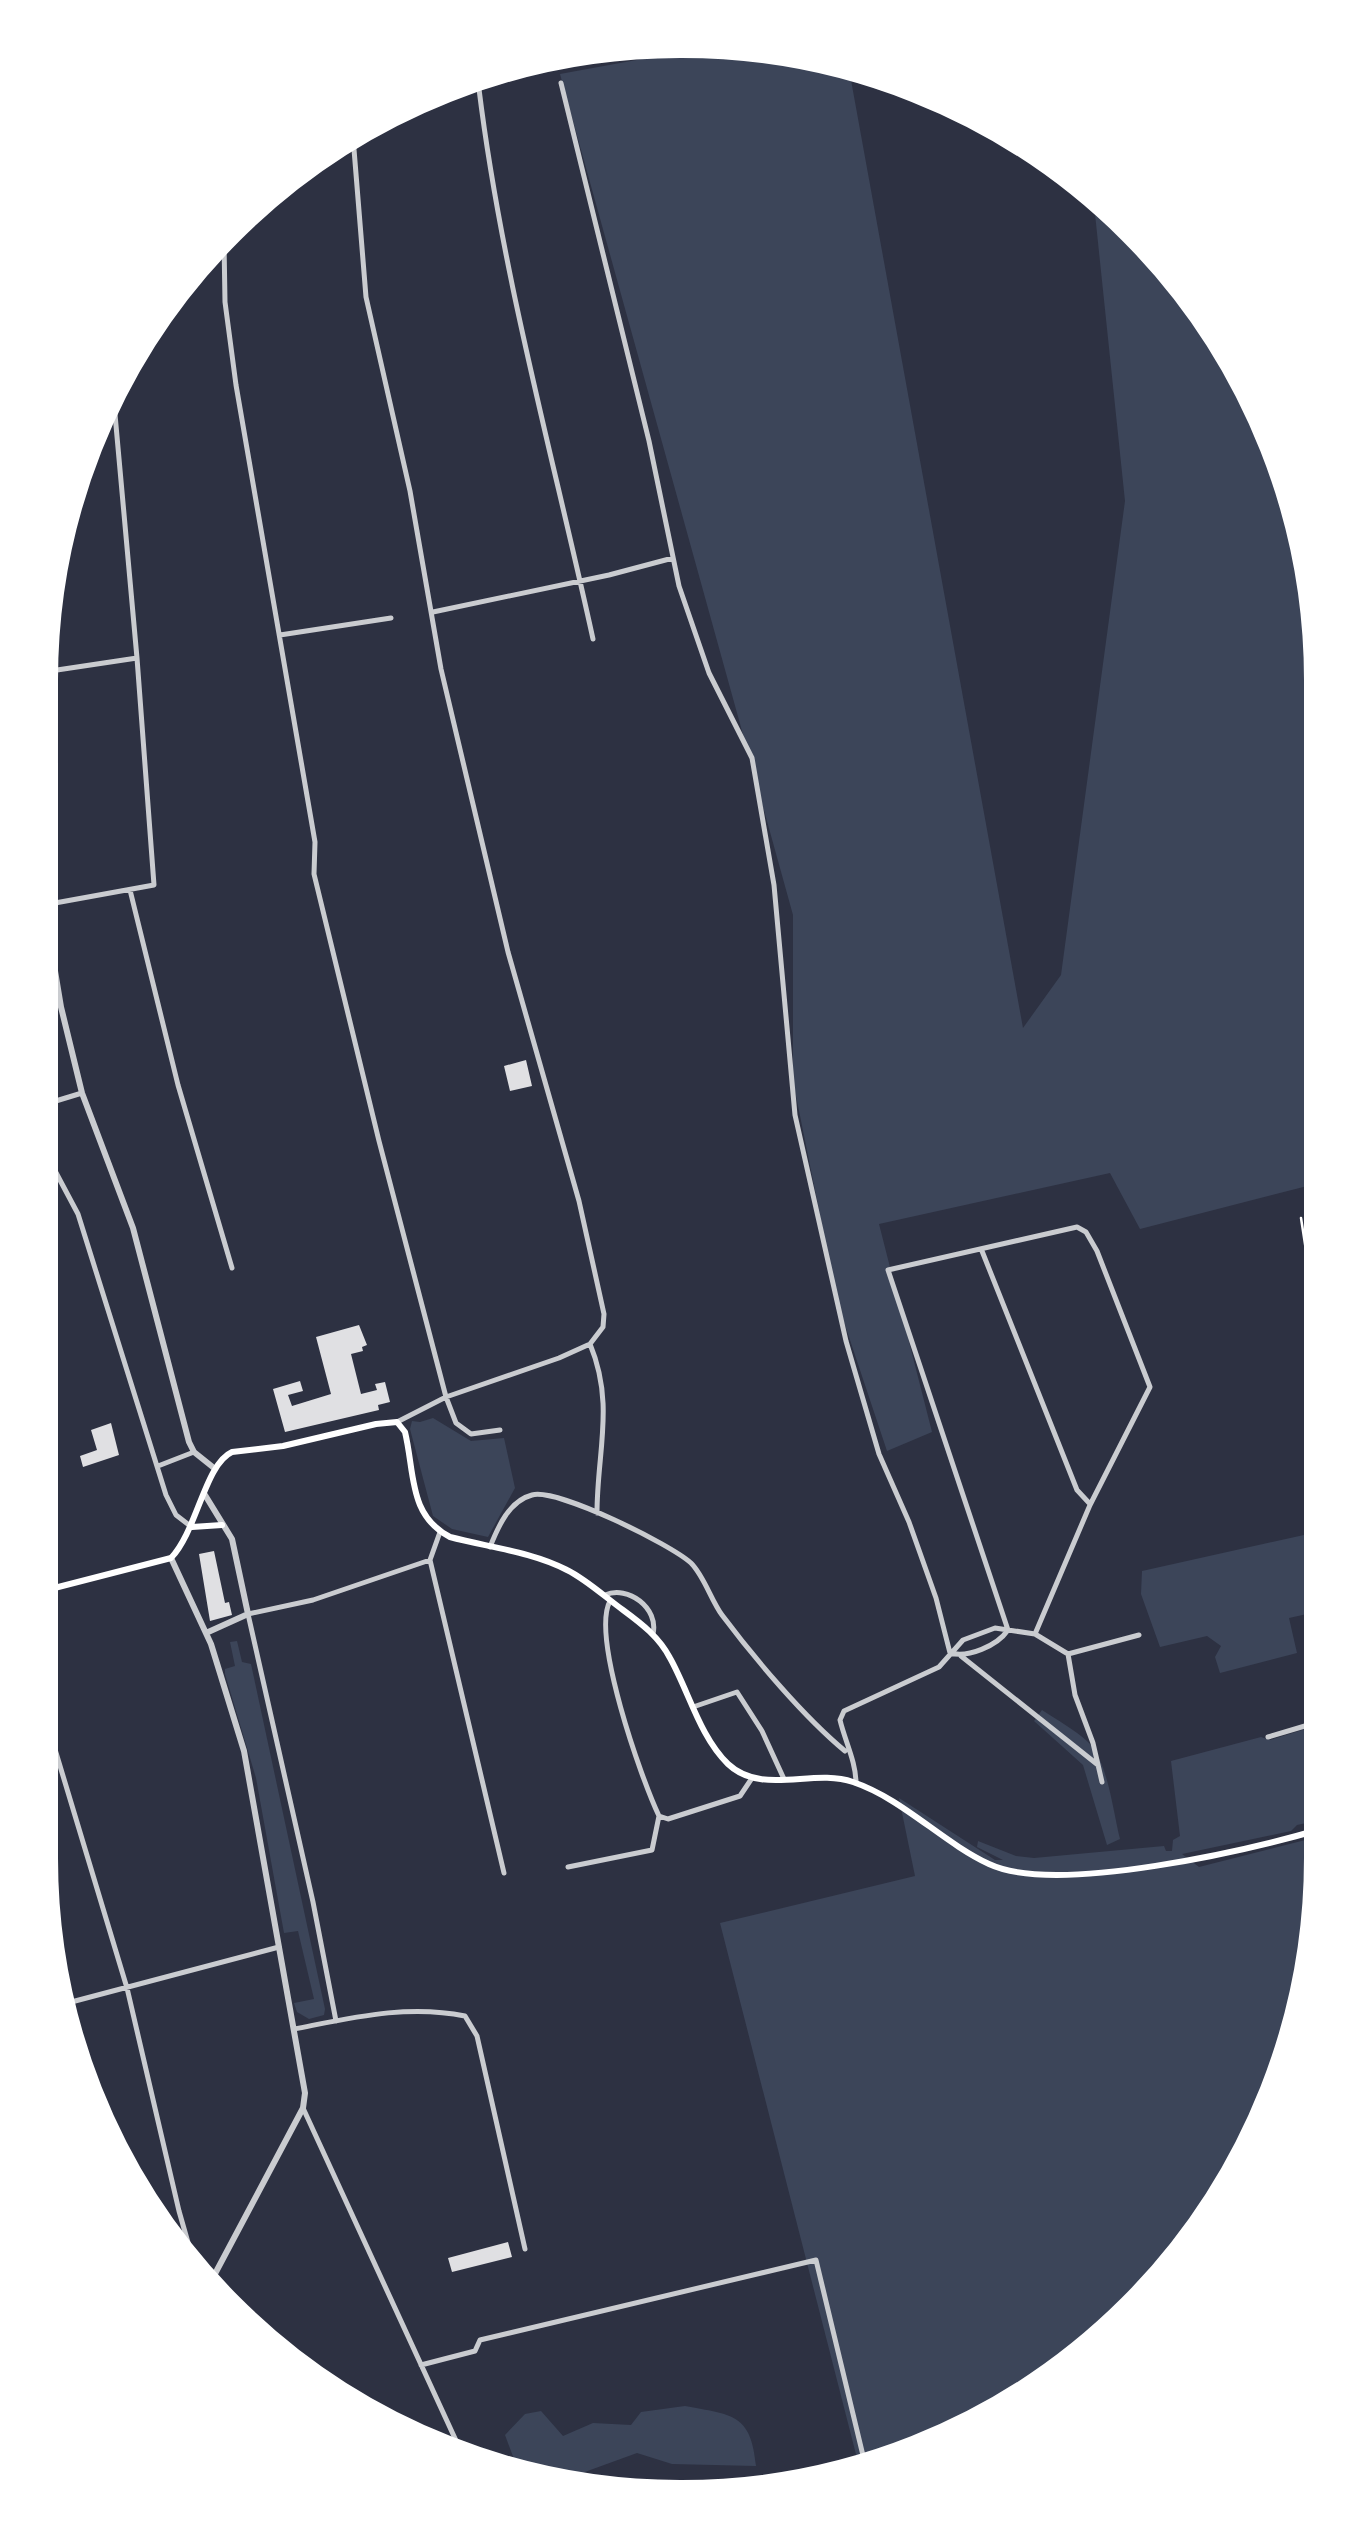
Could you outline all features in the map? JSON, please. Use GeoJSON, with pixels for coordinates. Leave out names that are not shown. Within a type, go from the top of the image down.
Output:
{"type":"FeatureCollection","features":[{"type":"Feature","properties":{"kind":"main road"},"geometry":{"type":"LineString","coordinates":[[52,1589],[171,1558],[192,1527],[222,1456],[397,1422],[405,1432],[426,1521],[440,1532],[568,1570],[653,1634],[672,1660],[710,1741],[725,1762],[752,1778],[840,1778],[856,1783],[993,1866],[1026,1874],[1195,1860],[1310,1832]]}},
{"type":"Feature","properties":{"kind":"main road"},"geometry":{"type":"LineString","coordinates":[[192,1527],[222,1526]]}},
{"type":"Feature","properties":{"kind":"street"},"geometry":{"type":"LineString","coordinates":[[560,83],[649,441],[679,586],[710,672],[752,758],[774,885],[795,1115],[838,1304],[878,1454],[909,1522],[936,1598],[950,1653]]}},
{"type":"Feature","properties":{"kind":"street"},"geometry":{"type":"LineString","coordinates":[[479,89],[488,161],[525,350],[593,639]]}},
{"type":"Feature","properties":{"kind":"street"},"geometry":{"type":"LineString","coordinates":[[353,146],[366,297],[410,491],[441,670],[508,952],[579,1201],[601,1294],[603,1327],[590,1344],[446,1397],[397,1422]]}},
{"type":"Feature","properties":{"kind":"street"},"geometry":{"type":"LineString","coordinates":[[224,250],[236,385],[315,842],[314,874],[446,1397],[456,1423],[471,1434],[500,1430]]}},
{"type":"Feature","properties":{"kind":"street"},"geometry":{"type":"LineString","coordinates":[[52,904],[154,885],[115,408]]}},
{"type":"Feature","properties":{"kind":"street"},"geometry":{"type":"LineString","coordinates":[[431,612],[673,558]]}},
{"type":"Feature","properties":{"kind":"street"},"geometry":{"type":"LineString","coordinates":[[279,635],[391,618]]}},
{"type":"Feature","properties":{"kind":"street"},"geometry":{"type":"LineString","coordinates":[[53,671],[138,658]]}},
{"type":"Feature","properties":{"kind":"street"},"geometry":{"type":"LineString","coordinates":[[130,890],[178,1086],[232,1268]]}},
{"type":"Feature","properties":{"kind":"street"},"geometry":{"type":"LineString","coordinates":[[52,956],[60,1007],[82,1094],[134,1228],[194,1452],[214,1468]]}},
{"type":"Feature","properties":{"kind":"street"},"geometry":{"type":"LineString","coordinates":[[52,1102],[82,1094]]}},
{"type":"Feature","properties":{"kind":"street"},"geometry":{"type":"LineString","coordinates":[[52,1165],[78,1214],[136,1407],[176,1515],[192,1527]]}},
{"type":"Feature","properties":{"kind":"street"},"geometry":{"type":"LineString","coordinates":[[962,1656],[1002,1640],[1008,1630],[888,1270],[1077,1227],[1086,1232],[1098,1251],[1150,1387],[1090,1504],[1035,1634]]}},
{"type":"Feature","properties":{"kind":"street"},"geometry":{"type":"LineString","coordinates":[[982,1251],[1077,1490],[1090,1504]]}},
{"type":"Feature","properties":{"kind":"street"},"geometry":{"type":"LineString","coordinates":[[590,1344],[598,1364],[606,1412],[597,1468],[597,1513]]}},
{"type":"Feature","properties":{"kind":"street"},"geometry":{"type":"LineString","coordinates":[[158,1466],[194,1452]]}},
{"type":"Feature","properties":{"kind":"street"},"geometry":{"type":"LineString","coordinates":[[205,1495],[235,1550],[336,2021]]}},
{"type":"Feature","properties":{"kind":"street"},"geometry":{"type":"LineString","coordinates":[[490,1548],[511,1508],[529,1496],[548,1495],[669,1547],[694,1566],[722,1614],[820,1730],[848,1752]]}},
{"type":"Feature","properties":{"kind":"street"},"geometry":{"type":"LineString","coordinates":[[440,1532],[430,1560],[504,1873]]}},
{"type":"Feature","properties":{"kind":"street"},"geometry":{"type":"LineString","coordinates":[[171,1558],[206,1632],[247,1767],[304,2078],[303,2108],[213,2276]]}},
{"type":"Feature","properties":{"kind":"street"},"geometry":{"type":"LineString","coordinates":[[206,1632],[248,1614],[313,1600],[430,1560]]}},
{"type":"Feature","properties":{"kind":"street"},"geometry":{"type":"LineString","coordinates":[[568,1867],[652,1850],[659,1816],[619,1701],[604,1627],[610,1592],[634,1597],[650,1610],[655,1624],[653,1634]]}},
{"type":"Feature","properties":{"kind":"street"},"geometry":{"type":"LineString","coordinates":[[856,1783],[856,1770],[840,1720],[844,1712],[939,1667],[963,1640],[995,1628],[1035,1634],[1068,1654],[1139,1635]]}},
{"type":"Feature","properties":{"kind":"street"},"geometry":{"type":"LineString","coordinates":[[950,1653],[962,1656],[1098,1765]]}},
{"type":"Feature","properties":{"kind":"street"},"geometry":{"type":"LineString","coordinates":[[1068,1654],[1075,1695],[1102,1782]]}},
{"type":"Feature","properties":{"kind":"street"},"geometry":{"type":"LineString","coordinates":[[694,1707],[737,1692],[762,1731],[784,1779]]}},
{"type":"Feature","properties":{"kind":"street"},"geometry":{"type":"LineString","coordinates":[[1268,1737],[1310,1724]]}},
{"type":"Feature","properties":{"kind":"street"},"geometry":{"type":"LineString","coordinates":[[52,1739],[128,1988],[190,2250]]}},
{"type":"Feature","properties":{"kind":"street"},"geometry":{"type":"LineString","coordinates":[[659,1816],[668,1819],[740,1796],[752,1778]]}},
{"type":"Feature","properties":{"kind":"street"},"geometry":{"type":"LineString","coordinates":[[70,2002],[279,1947]]}},
{"type":"Feature","properties":{"kind":"street"},"geometry":{"type":"LineString","coordinates":[[294,2029],[401,2011],[465,2016],[478,2036],[526,2249]]}},
{"type":"Feature","properties":{"kind":"street"},"geometry":{"type":"LineString","coordinates":[[303,2108],[458,2444]]}},
{"type":"Feature","properties":{"kind":"street"},"geometry":{"type":"LineString","coordinates":[[421,2366],[475,2351],[480,2340],[816,2260],[864,2458]]}},
{"type":"Feature","properties":{"kind":"path"},"geometry":{"type":"LineString","coordinates":[[1301,1218],[1310,1277]]}},
{"type":"Feature","properties":{"kind":"shaded area"},"geometry":{"type":"Polygon","coordinates":[[[681,52],[763,58],[850,76],[1023,1028],[1061,975],[1125,501],[1094,207],[1154,267],[1204,332],[1262,440],[1288,518],[1304,599],[1310,681],[1310,1185],[1140,1229],[1110,1173],[879,1224],[932,1432],[887,1451],[838,1304],[793,1081],[793,915],[560,74],[681,52]]]}},
{"type":"Feature","properties":{"kind":"shaded area"},"geometry":{"type":"Polygon","coordinates":[[[433,1418],[471,1441],[504,1438],[515,1488],[488,1537],[452,1529],[433,1516],[410,1429],[412,1421],[433,1418]]]}},
{"type":"Feature","properties":{"kind":"shaded area"},"geometry":{"type":"Polygon","coordinates":[[[1310,1534],[1310,1613],[1289,1618],[1297,1653],[1220,1673],[1215,1657],[1221,1646],[1207,1636],[1160,1647],[1141,1594],[1142,1571],[1310,1534]]]}},
{"type":"Feature","properties":{"kind":"shaded area"},"geometry":{"type":"Polygon","coordinates":[[[237,1641],[242,1662],[251,1664],[325,2009],[324,2015],[309,2019],[297,2012],[294,2003],[314,1999],[298,1931],[284,1933],[256,1778],[225,1674],[225,1669],[235,1666],[230,1642],[237,1641]]]}},
{"type":"Feature","properties":{"kind":"shaded area"},"geometry":{"type":"Polygon","coordinates":[[[1042,1710],[1077,1733],[1095,1751],[1105,1774],[1120,1839],[1107,1845],[1083,1765],[1034,1721],[1042,1710]]]}},
{"type":"Feature","properties":{"kind":"shaded area"},"geometry":{"type":"Polygon","coordinates":[[[1310,1728],[1310,1822],[1291,1831],[1182,1854],[1199,1867],[1310,1839],[1304,1939],[1288,2020],[1262,2098],[1225,2171],[1180,2240],[1154,2271],[1064,2356],[959,2421],[857,2460],[720,1923],[915,1876],[899,1798],[995,1860],[1003,1860],[977,1847],[978,1841],[1016,1856],[1034,1858],[1164,1846],[1166,1851],[1172,1851],[1173,1840],[1180,1836],[1171,1761],[1261,1737],[1270,1740],[1310,1728]]]}},
{"type":"Feature","properties":{"kind":"shaded area"},"geometry":{"type":"Polygon","coordinates":[[[685,2406],[727,2415],[744,2426],[756,2466],[672,2464],[637,2453],[582,2473],[566,2474],[516,2463],[505,2435],[525,2414],[541,2411],[563,2436],[593,2423],[631,2425],[641,2412],[685,2406]]]}},
{"type":"Feature","properties":{"kind":"building"},"geometry":{"type":"Polygon","coordinates":[[[526,1060],[532,1086],[510,1091],[504,1066],[526,1060]]]}},
{"type":"Feature","properties":{"kind":"building"},"geometry":{"type":"Polygon","coordinates":[[[359,1325],[367,1345],[362,1347],[363,1351],[351,1354],[361,1394],[377,1390],[375,1384],[385,1382],[390,1402],[378,1405],[379,1410],[285,1432],[273,1389],[300,1381],[303,1391],[288,1395],[292,1406],[331,1394],[316,1337],[359,1325]]]}},
{"type":"Feature","properties":{"kind":"building"},"geometry":{"type":"Polygon","coordinates":[[[111,1423],[119,1455],[83,1467],[80,1456],[97,1450],[91,1430],[111,1423]]]}},
{"type":"Feature","properties":{"kind":"building"},"geometry":{"type":"Polygon","coordinates":[[[214,1551],[225,1603],[229,1602],[232,1615],[210,1621],[199,1554],[214,1551]]]}},
{"type":"Feature","properties":{"kind":"building"},"geometry":{"type":"Polygon","coordinates":[[[508,2242],[512,2257],[452,2272],[448,2258],[508,2242]]]}}]}
